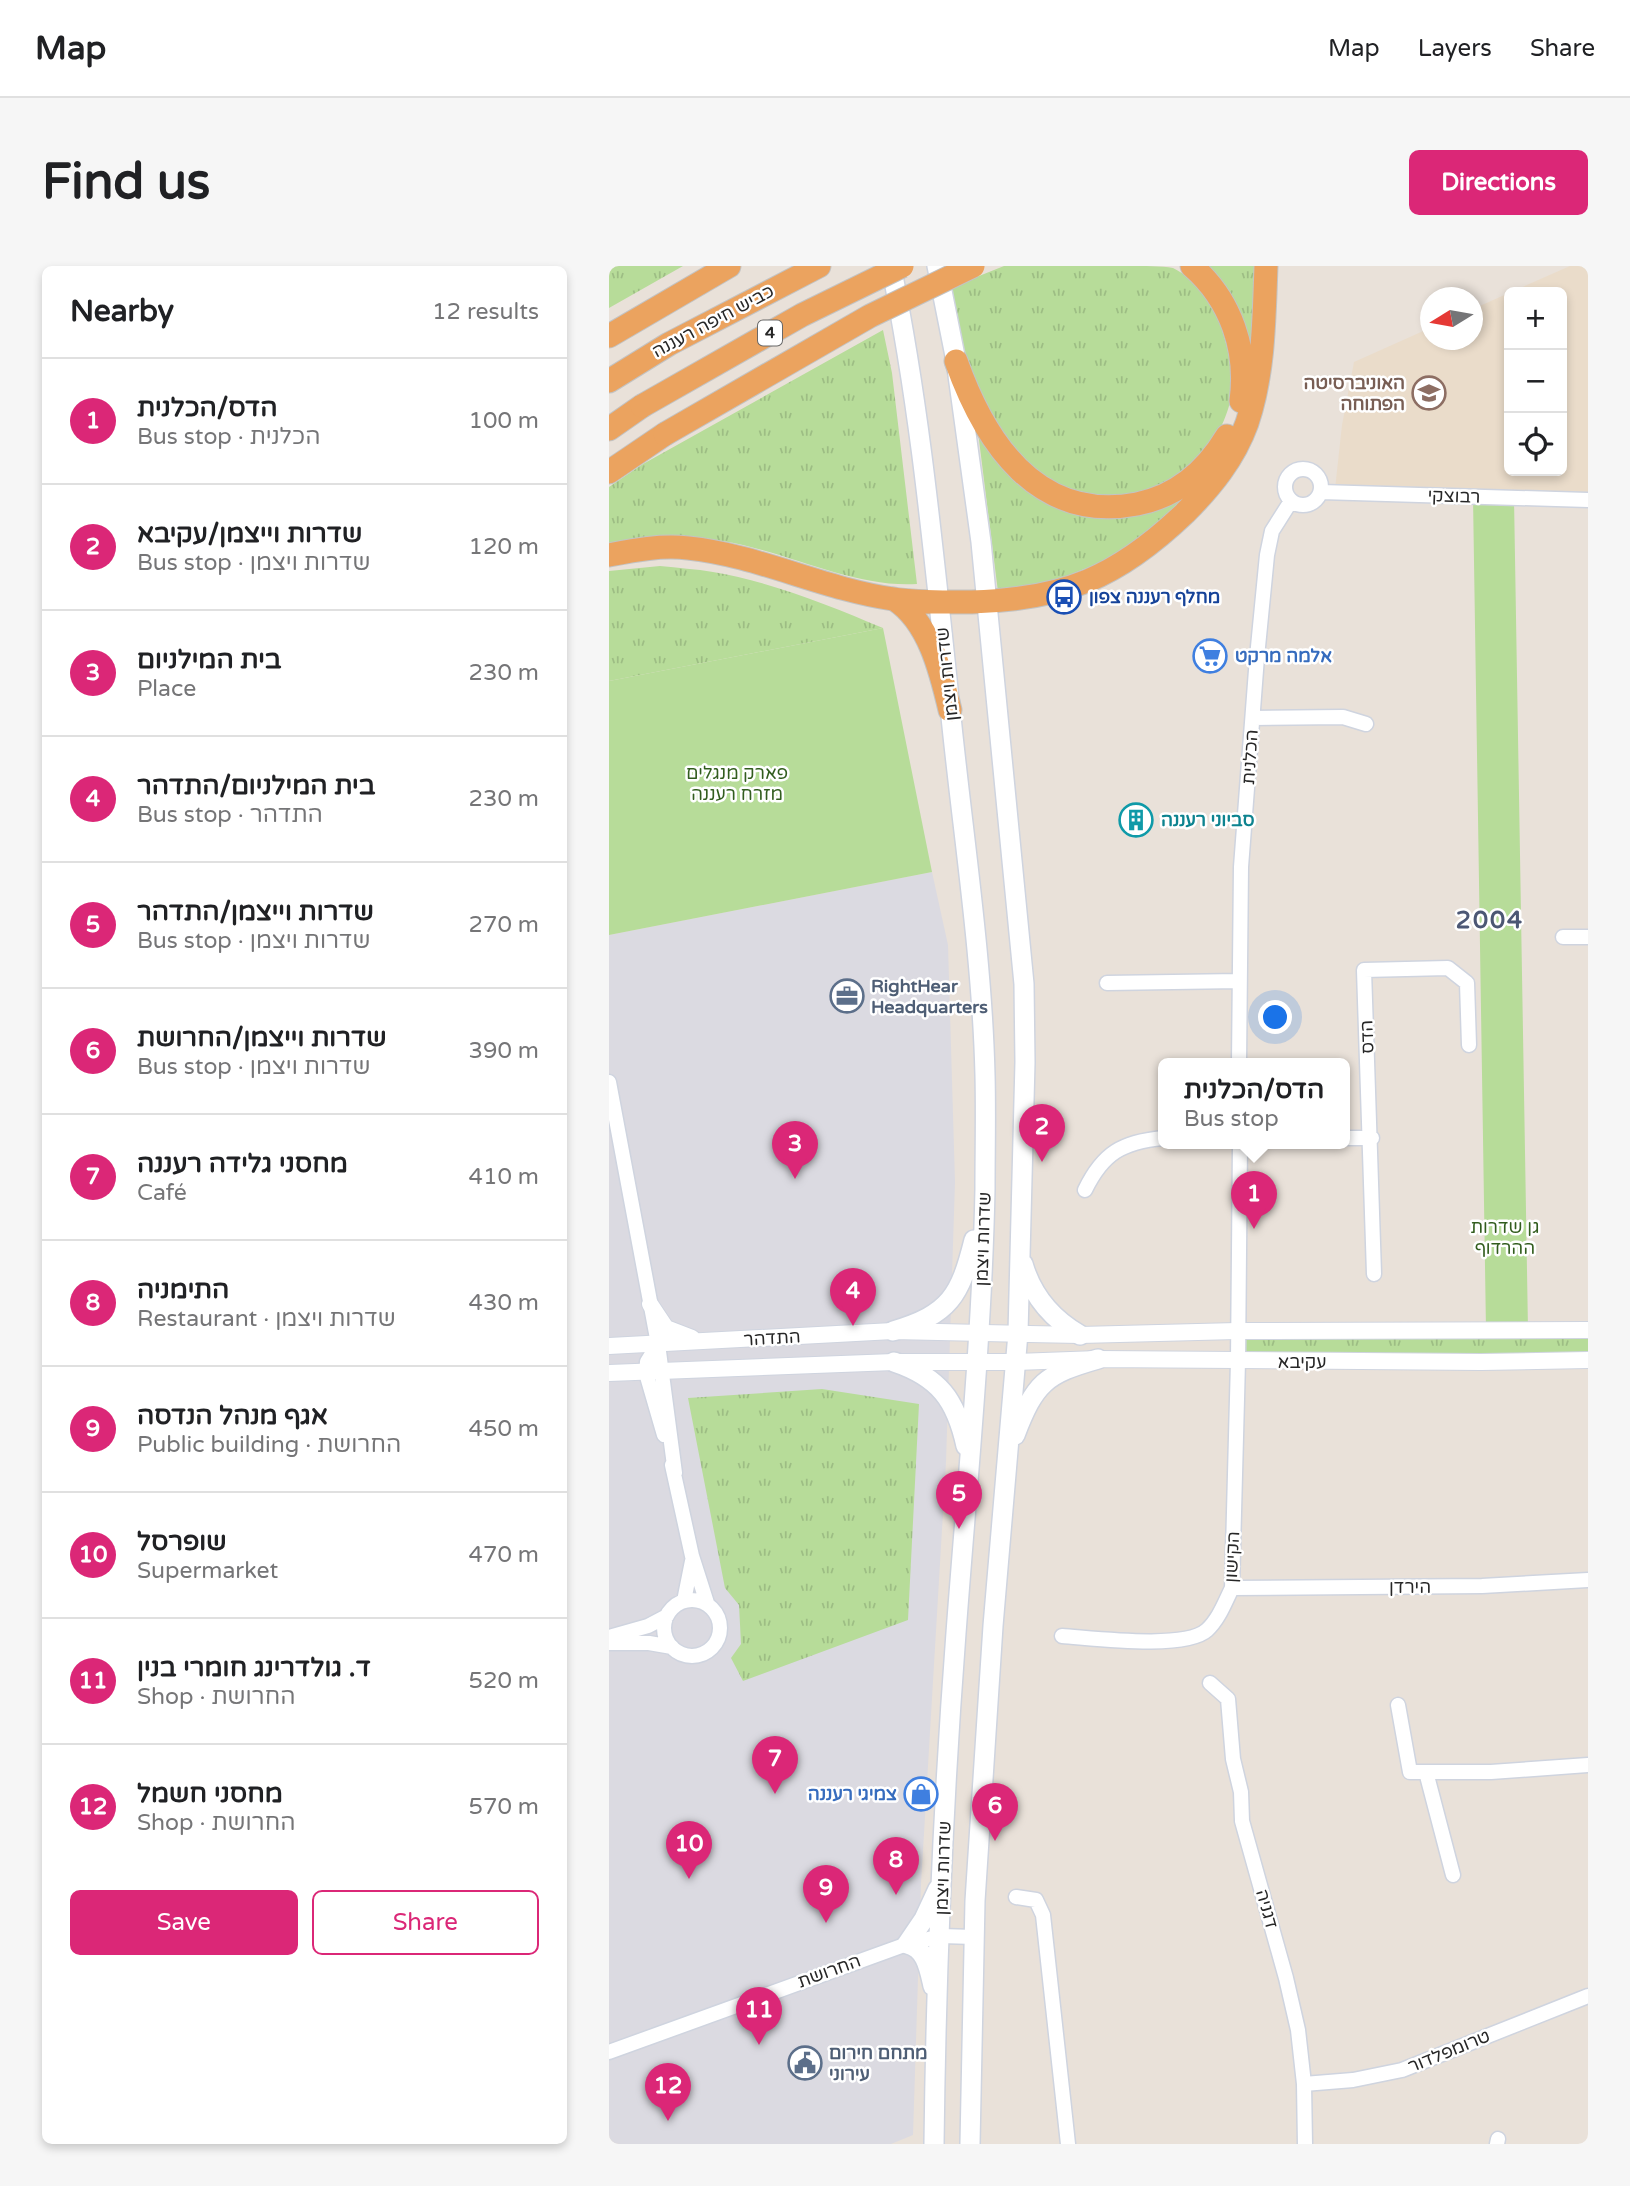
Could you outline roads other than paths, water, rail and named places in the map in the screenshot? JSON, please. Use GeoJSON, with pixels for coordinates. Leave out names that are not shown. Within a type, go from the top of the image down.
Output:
{"type":"FeatureCollection","features":[{"type":"Feature","properties":{"kind":"highway"},"geometry":{"type":"LineString","coordinates":[[609,336],[729,266]]}},
{"type":"Feature","properties":{"kind":"highway","name":"כביש חיפה רעננה"},"geometry":{"type":"LineString","coordinates":[[609,380],[669,344],[819,266]]}},
{"type":"Feature","properties":{"kind":"highway","name":"כביש חיפה רעננה"},"geometry":{"type":"LineString","coordinates":[[609,429],[642,406],[802,315],[902,266]]}},
{"type":"Feature","properties":{"kind":"highway"},"geometry":{"type":"LineString","coordinates":[[609,472],[665,434],[882,310],[973,266]]}},
{"type":"Feature","properties":{"kind":"highway"},"geometry":{"type":"LineString","coordinates":[[956,361],[977,411],[994,436],[1029,479],[1050,494],[1078,505],[1095,508],[1134,505],[1169,494],[1187,484],[1218,452],[1240,408],[1244,380],[1240,350],[1232,321],[1222,299],[1207,279],[1192,266]]}},
{"type":"Feature","properties":{"kind":"highway"},"geometry":{"type":"LineString","coordinates":[[609,555],[640,549],[688,548],[751,562],[836,587],[894,599],[939,603],[988,601],[1056,593],[1114,568],[1164,533],[1202,496],[1223,471],[1247,424],[1261,362],[1266,266]]}},
{"type":"Feature","properties":{"kind":"highway"},"geometry":{"type":"LineString","coordinates":[[894,599],[904,605],[921,627],[940,672],[950,710]]}},
{"type":"Feature","properties":{"kind":"main road","name":"שדרות ויצמן"},"geometry":{"type":"LineString","coordinates":[[891,266],[918,421],[979,981],[985,1073],[985,1191],[980,1333],[941,1867],[934,2144]]}},
{"type":"Feature","properties":{"kind":"main road","name":"שדרות ויצמן"},"geometry":{"type":"LineString","coordinates":[[937,266],[956,361],[988,601],[1024,985],[1025,1062],[1018,1334],[992,1638],[974,1937],[970,2144]]}},
{"type":"Feature","properties":{"kind":"main road"},"geometry":{"type":"LineString","coordinates":[[893,1331],[929,1317],[946,1306],[959,1289],[967,1269],[985,1191]]}},
{"type":"Feature","properties":{"kind":"main road"},"geometry":{"type":"LineString","coordinates":[[1020,1253],[1025,1272],[1044,1306],[1055,1318],[1080,1335]]}},
{"type":"Feature","properties":{"kind":"main road"},"geometry":{"type":"LineString","coordinates":[[1007,1455],[1027,1407],[1040,1387],[1063,1369],[1098,1359]]}},
{"type":"Feature","properties":{"kind":"main road"},"geometry":{"type":"LineString","coordinates":[[894,1362],[923,1374],[944,1392],[959,1420],[970,1466]]}},
{"type":"Feature","properties":{"kind":"main road"},"geometry":{"type":"LineString","coordinates":[[936,2015],[935,1995],[927,1963],[918,1948],[907,1944],[932,1905],[938,1891],[941,1867]]}},
{"type":"Feature","properties":{"kind":"street"},"geometry":{"type":"LineString","coordinates":[[1299,470],[1305,470],[1316,474],[1320,480],[1321,492],[1312,503],[1304,506],[1291,501],[1287,495],[1287,480],[1299,470]]}},
{"type":"Feature","properties":{"kind":"street","name":"רבוצקי"},"geometry":{"type":"LineString","coordinates":[[1321,492],[1588,500]]}},
{"type":"Feature","properties":{"kind":"street","name":"הכלנית"},"geometry":{"type":"LineString","coordinates":[[1240,1058],[1241,867],[1267,555],[1272,531],[1291,501]]}},
{"type":"Feature","properties":{"kind":"street"},"geometry":{"type":"LineString","coordinates":[[1253,718],[1343,717],[1366,724]]}},
{"type":"Feature","properties":{"kind":"street"},"geometry":{"type":"LineString","coordinates":[[1563,937],[1588,937]]}},
{"type":"Feature","properties":{"kind":"street","name":"הדס"},"geometry":{"type":"LineString","coordinates":[[1374,1274],[1372,1138],[1364,970],[1448,968],[1467,983],[1469,1045]]}},
{"type":"Feature","properties":{"kind":"street"},"geometry":{"type":"LineString","coordinates":[[1107,983],[1239,981]]}},
{"type":"Feature","properties":{"kind":"street"},"geometry":{"type":"LineString","coordinates":[[609,1082],[658,1344],[654,1373],[692,1556],[707,1603],[718,1617],[719,1635],[709,1650],[693,1656],[672,1647],[649,1643],[609,1643]]}},
{"type":"Feature","properties":{"kind":"street"},"geometry":{"type":"LineString","coordinates":[[1350,1138],[1372,1138]]}},
{"type":"Feature","properties":{"kind":"street"},"geometry":{"type":"LineString","coordinates":[[1085,1190],[1096,1167],[1119,1148],[1158,1139]]}},
{"type":"Feature","properties":{"kind":"street"},"geometry":{"type":"LineString","coordinates":[[1237,1331],[1240,1149]]}},
{"type":"Feature","properties":{"kind":"street"},"geometry":{"type":"LineString","coordinates":[[650,1304],[666,1328],[684,1336],[712,1341]]}},
{"type":"Feature","properties":{"kind":"street","name":"עקיבא"},"geometry":{"type":"LineString","coordinates":[[1018,1334],[1588,1330]]}},
{"type":"Feature","properties":{"kind":"street","name":"התדהר"},"geometry":{"type":"LineString","coordinates":[[609,1346],[893,1331],[1018,1334]]}},
{"type":"Feature","properties":{"kind":"street","name":"הקישון"},"geometry":{"type":"LineString","coordinates":[[1062,1636],[1155,1642],[1184,1639],[1205,1632],[1217,1618],[1232,1588],[1237,1331]]}},
{"type":"Feature","properties":{"kind":"street","name":"עקיבא"},"geometry":{"type":"LineString","coordinates":[[1016,1362],[1098,1359],[1481,1362],[1588,1360]]}},
{"type":"Feature","properties":{"kind":"street","name":"התדהר"},"geometry":{"type":"LineString","coordinates":[[609,1373],[894,1362],[1016,1362]]}},
{"type":"Feature","properties":{"kind":"street"},"geometry":{"type":"LineString","coordinates":[[684,1601],[692,1556]]}},
{"type":"Feature","properties":{"kind":"street","name":"הירדן"},"geometry":{"type":"LineString","coordinates":[[1232,1588],[1482,1587],[1588,1580]]}},
{"type":"Feature","properties":{"kind":"street"},"geometry":{"type":"LineString","coordinates":[[672,1647],[665,1635],[667,1616],[672,1608],[684,1601],[698,1600],[707,1603]]}},
{"type":"Feature","properties":{"kind":"street"},"geometry":{"type":"LineString","coordinates":[[609,1637],[648,1626],[667,1616]]}},
{"type":"Feature","properties":{"kind":"street","name":"דגניה"},"geometry":{"type":"LineString","coordinates":[[1210,1683],[1228,1699],[1233,1759],[1241,1792],[1242,1821],[1298,2030],[1304,2084],[1304,2144]]}},
{"type":"Feature","properties":{"kind":"street"},"geometry":{"type":"LineString","coordinates":[[1398,1705],[1410,1772],[1491,1772],[1588,1765]]}},
{"type":"Feature","properties":{"kind":"street"},"geometry":{"type":"LineString","coordinates":[[1426,1772],[1453,1875]]}},
{"type":"Feature","properties":{"kind":"street"},"geometry":{"type":"LineString","coordinates":[[1016,1897],[1036,1900],[1042,1915],[1068,2144]]}},
{"type":"Feature","properties":{"kind":"street","name":"החרושת"},"geometry":{"type":"LineString","coordinates":[[609,2052],[907,1944],[941,1936],[974,1937]]}},
{"type":"Feature","properties":{"kind":"street","name":"טרומפלדור"},"geometry":{"type":"LineString","coordinates":[[1304,2084],[1353,2080],[1402,2070],[1588,1996]]}},
{"type":"Feature","properties":{"kind":"place","name":"האוניברסיטה הפתוחה"},"geometry":{"type":"Point","coordinates":[1429,393]}},
{"type":"Feature","properties":{"kind":"place","name":"מחלף רעננה צפון"},"geometry":{"type":"Point","coordinates":[1064,597]}},
{"type":"Feature","properties":{"kind":"place","name":"אלמה מרקט"},"geometry":{"type":"Point","coordinates":[1210,656]}},
{"type":"Feature","properties":{"kind":"place","name":"סביוני רעננה"},"geometry":{"type":"Point","coordinates":[1136,820]}},
{"type":"Feature","properties":{"kind":"place","name":"RightHear Headquarters"},"geometry":{"type":"Point","coordinates":[847,996]}},
{"type":"Feature","properties":{"kind":"place","name":"שדרות וייצמן/עקיבא"},"geometry":{"type":"Point","coordinates":[1042,1162]}},
{"type":"Feature","properties":{"kind":"place","name":"בית המילניום"},"geometry":{"type":"Point","coordinates":[795,1179]}},
{"type":"Feature","properties":{"kind":"place","name":"הדס/הכלנית"},"geometry":{"type":"Point","coordinates":[1254,1229]}},
{"type":"Feature","properties":{"kind":"place","name":"בית המילניום/התדהר"},"geometry":{"type":"Point","coordinates":[853,1326]}},
{"type":"Feature","properties":{"kind":"place","name":"שדרות וייצמן/התדהר"},"geometry":{"type":"Point","coordinates":[959,1529]}},
{"type":"Feature","properties":{"kind":"place","name":"מחסני גלידה רעננה"},"geometry":{"type":"Point","coordinates":[775,1794]}},
{"type":"Feature","properties":{"kind":"place","name":"צמיגי רעננה"},"geometry":{"type":"Point","coordinates":[921,1794]}},
{"type":"Feature","properties":{"kind":"place","name":"שדרות וייצמן/החרושת"},"geometry":{"type":"Point","coordinates":[995,1841]}},
{"type":"Feature","properties":{"kind":"place","name":"שופרסל"},"geometry":{"type":"Point","coordinates":[689,1879]}},
{"type":"Feature","properties":{"kind":"place","name":"התימניה"},"geometry":{"type":"Point","coordinates":[896,1895]}},
{"type":"Feature","properties":{"kind":"place","name":"אגף מנהל הנדסה"},"geometry":{"type":"Point","coordinates":[826,1923]}},
{"type":"Feature","properties":{"kind":"place","name":"ד. גולדרינג חומרי בנין"},"geometry":{"type":"Point","coordinates":[759,2045]}},
{"type":"Feature","properties":{"kind":"place","name":"מתחם חירום עירוני"},"geometry":{"type":"Point","coordinates":[805,2063]}},
{"type":"Feature","properties":{"kind":"place","name":"מחסני חשמל"},"geometry":{"type":"Point","coordinates":[668,2121]}},
{"type":"Feature","properties":{"kind":"district","name":"2004"},"geometry":{"type":"Point","coordinates":[1490,920]}},
{"type":"Feature","properties":{"kind":"park label","name":"פארק מנגלים מזרח רעננה"},"geometry":{"type":"Point","coordinates":[737,783]}},
{"type":"Feature","properties":{"kind":"park label","name":"גן שדרות ההרדוף"},"geometry":{"type":"Point","coordinates":[1505,1237]}}]}
